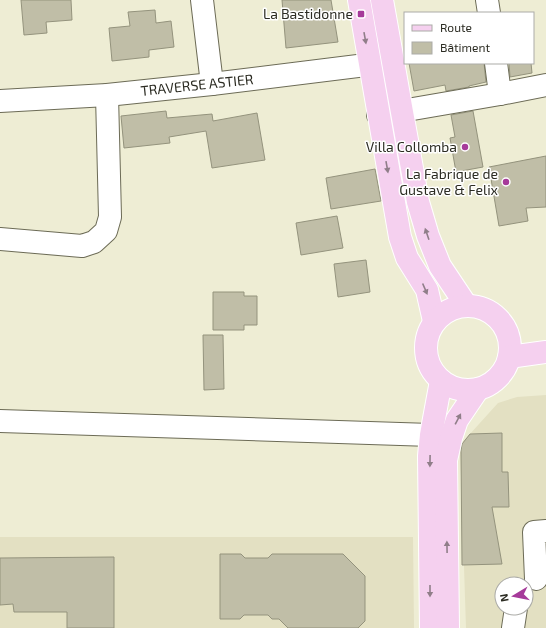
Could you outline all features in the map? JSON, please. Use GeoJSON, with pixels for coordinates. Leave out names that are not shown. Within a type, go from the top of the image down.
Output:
{"type":"FeatureCollection","features":[{"type":"Feature","properties":{"kind":"main road"},"geometry":{"type":"LineString","coordinates":[[359,0],[400,237],[407,258],[426,290],[434,321]]}},
{"type":"Feature","properties":{"kind":"main road"},"geometry":{"type":"LineString","coordinates":[[382,0],[418,202],[428,236],[440,266],[466,305]]}},
{"type":"Feature","properties":{"kind":"main road"},"geometry":{"type":"LineString","coordinates":[[466,305],[482,307],[495,315],[505,327],[510,342],[509,357],[503,372],[492,383],[478,389],[459,389],[441,381],[432,371],[426,352],[428,333],[434,321],[448,310],[466,305]]}},
{"type":"Feature","properties":{"kind":"main road"},"geometry":{"type":"LineString","coordinates":[[509,357],[546,352]]}},
{"type":"Feature","properties":{"kind":"main road"},"geometry":{"type":"LineString","coordinates":[[431,628],[430,456],[431,435],[441,381]]}},
{"type":"Feature","properties":{"kind":"main road"},"geometry":{"type":"LineString","coordinates":[[448,628],[446,460],[457,420],[478,389]]}},
{"type":"Feature","properties":{"kind":"street"},"geometry":{"type":"LineString","coordinates":[[202,0],[212,84]]}},
{"type":"Feature","properties":{"kind":"street"},"geometry":{"type":"LineString","coordinates":[[487,0],[489,12]]}},
{"type":"Feature","properties":{"kind":"street","name":"TRAVERSE ASTIER"},"geometry":{"type":"LineString","coordinates":[[0,101],[107,95],[393,62]]}},
{"type":"Feature","properties":{"kind":"street"},"geometry":{"type":"LineString","coordinates":[[496,64],[500,94]]}},
{"type":"Feature","properties":{"kind":"street"},"geometry":{"type":"LineString","coordinates":[[378,115],[500,94],[546,84]]}},
{"type":"Feature","properties":{"kind":"street"},"geometry":{"type":"LineString","coordinates":[[0,239],[82,246],[94,242],[106,231],[110,217],[107,95]]}},
{"type":"Feature","properties":{"kind":"street"},"geometry":{"type":"LineString","coordinates":[[0,421],[431,435]]}},
{"type":"Feature","properties":{"kind":"street"},"geometry":{"type":"LineString","coordinates":[[536,582],[534,532],[546,531]]}},
{"type":"Feature","properties":{"kind":"street"},"geometry":{"type":"LineString","coordinates":[[513,628],[515,616]]}},
{"type":"Feature","properties":{"kind":"shaded area"},"geometry":{"type":"Polygon","coordinates":[[[546,395],[546,628],[466,628],[460,445],[498,403],[517,397],[546,395]]]}},
{"type":"Feature","properties":{"kind":"shaded area"},"geometry":{"type":"Polygon","coordinates":[[[0,537],[413,537],[414,628],[0,628],[0,537]]]}},
{"type":"Feature","properties":{"kind":"building"},"geometry":{"type":"Polygon","coordinates":[[[21,0],[71,0],[72,20],[46,22],[47,33],[24,35],[21,0]]]}},
{"type":"Feature","properties":{"kind":"building"},"geometry":{"type":"Polygon","coordinates":[[[282,0],[331,0],[338,42],[286,48],[282,0]]]}},
{"type":"Feature","properties":{"kind":"building"},"geometry":{"type":"Polygon","coordinates":[[[155,10],[156,23],[171,21],[174,47],[149,50],[149,57],[112,61],[109,28],[130,26],[128,12],[155,10]]]}},
{"type":"Feature","properties":{"kind":"building"},"geometry":{"type":"Polygon","coordinates":[[[409,64],[484,64],[486,82],[446,91],[445,85],[414,91],[409,64]]]}},
{"type":"Feature","properties":{"kind":"building"},"geometry":{"type":"Polygon","coordinates":[[[509,64],[531,64],[532,73],[510,77],[509,64]]]}},
{"type":"Feature","properties":{"kind":"building"},"geometry":{"type":"Polygon","coordinates":[[[166,111],[167,118],[212,114],[213,121],[257,113],[265,160],[212,168],[206,131],[169,137],[170,143],[124,148],[121,116],[166,111]]]}},
{"type":"Feature","properties":{"kind":"building","name":"Villa Collomba"},"geometry":{"type":"Polygon","coordinates":[[[473,111],[483,167],[456,172],[450,138],[455,137],[451,115],[473,111]]]}},
{"type":"Feature","properties":{"kind":"building"},"geometry":{"type":"Polygon","coordinates":[[[546,156],[546,207],[526,208],[528,221],[499,226],[489,167],[546,156]]]}},
{"type":"Feature","properties":{"kind":"building"},"geometry":{"type":"Polygon","coordinates":[[[375,169],[381,201],[331,209],[326,178],[375,169]]]}},
{"type":"Feature","properties":{"kind":"building"},"geometry":{"type":"Polygon","coordinates":[[[337,216],[343,248],[301,255],[296,223],[337,216]]]}},
{"type":"Feature","properties":{"kind":"building"},"geometry":{"type":"Polygon","coordinates":[[[366,260],[370,292],[338,297],[334,264],[366,260]]]}},
{"type":"Feature","properties":{"kind":"building"},"geometry":{"type":"Polygon","coordinates":[[[213,292],[244,292],[244,296],[257,296],[257,325],[244,325],[244,330],[213,330],[213,292]]]}},
{"type":"Feature","properties":{"kind":"building"},"geometry":{"type":"Polygon","coordinates":[[[203,335],[223,335],[224,389],[204,390],[203,335]]]}},
{"type":"Feature","properties":{"kind":"building"},"geometry":{"type":"Polygon","coordinates":[[[502,433],[502,472],[508,472],[509,507],[492,507],[502,564],[462,565],[462,444],[470,434],[502,433]]]}},
{"type":"Feature","properties":{"kind":"building"},"geometry":{"type":"Polygon","coordinates":[[[220,554],[241,554],[245,558],[268,558],[272,554],[343,554],[365,576],[365,621],[358,628],[288,628],[279,619],[272,619],[268,615],[244,615],[240,619],[220,619],[220,554]]]}},
{"type":"Feature","properties":{"kind":"building"},"geometry":{"type":"Polygon","coordinates":[[[114,557],[114,628],[67,628],[67,612],[14,612],[13,604],[0,605],[0,558],[114,557]]]}},
{"type":"Feature","properties":{"kind":"place","name":"La Bastidonne"},"geometry":{"type":"Point","coordinates":[361,14]}},
{"type":"Feature","properties":{"kind":"place","name":"Villa Collomba"},"geometry":{"type":"Point","coordinates":[465,147]}},
{"type":"Feature","properties":{"kind":"place","name":"La Fabrique de Gustave & Felix"},"geometry":{"type":"Point","coordinates":[506,182]}}]}
